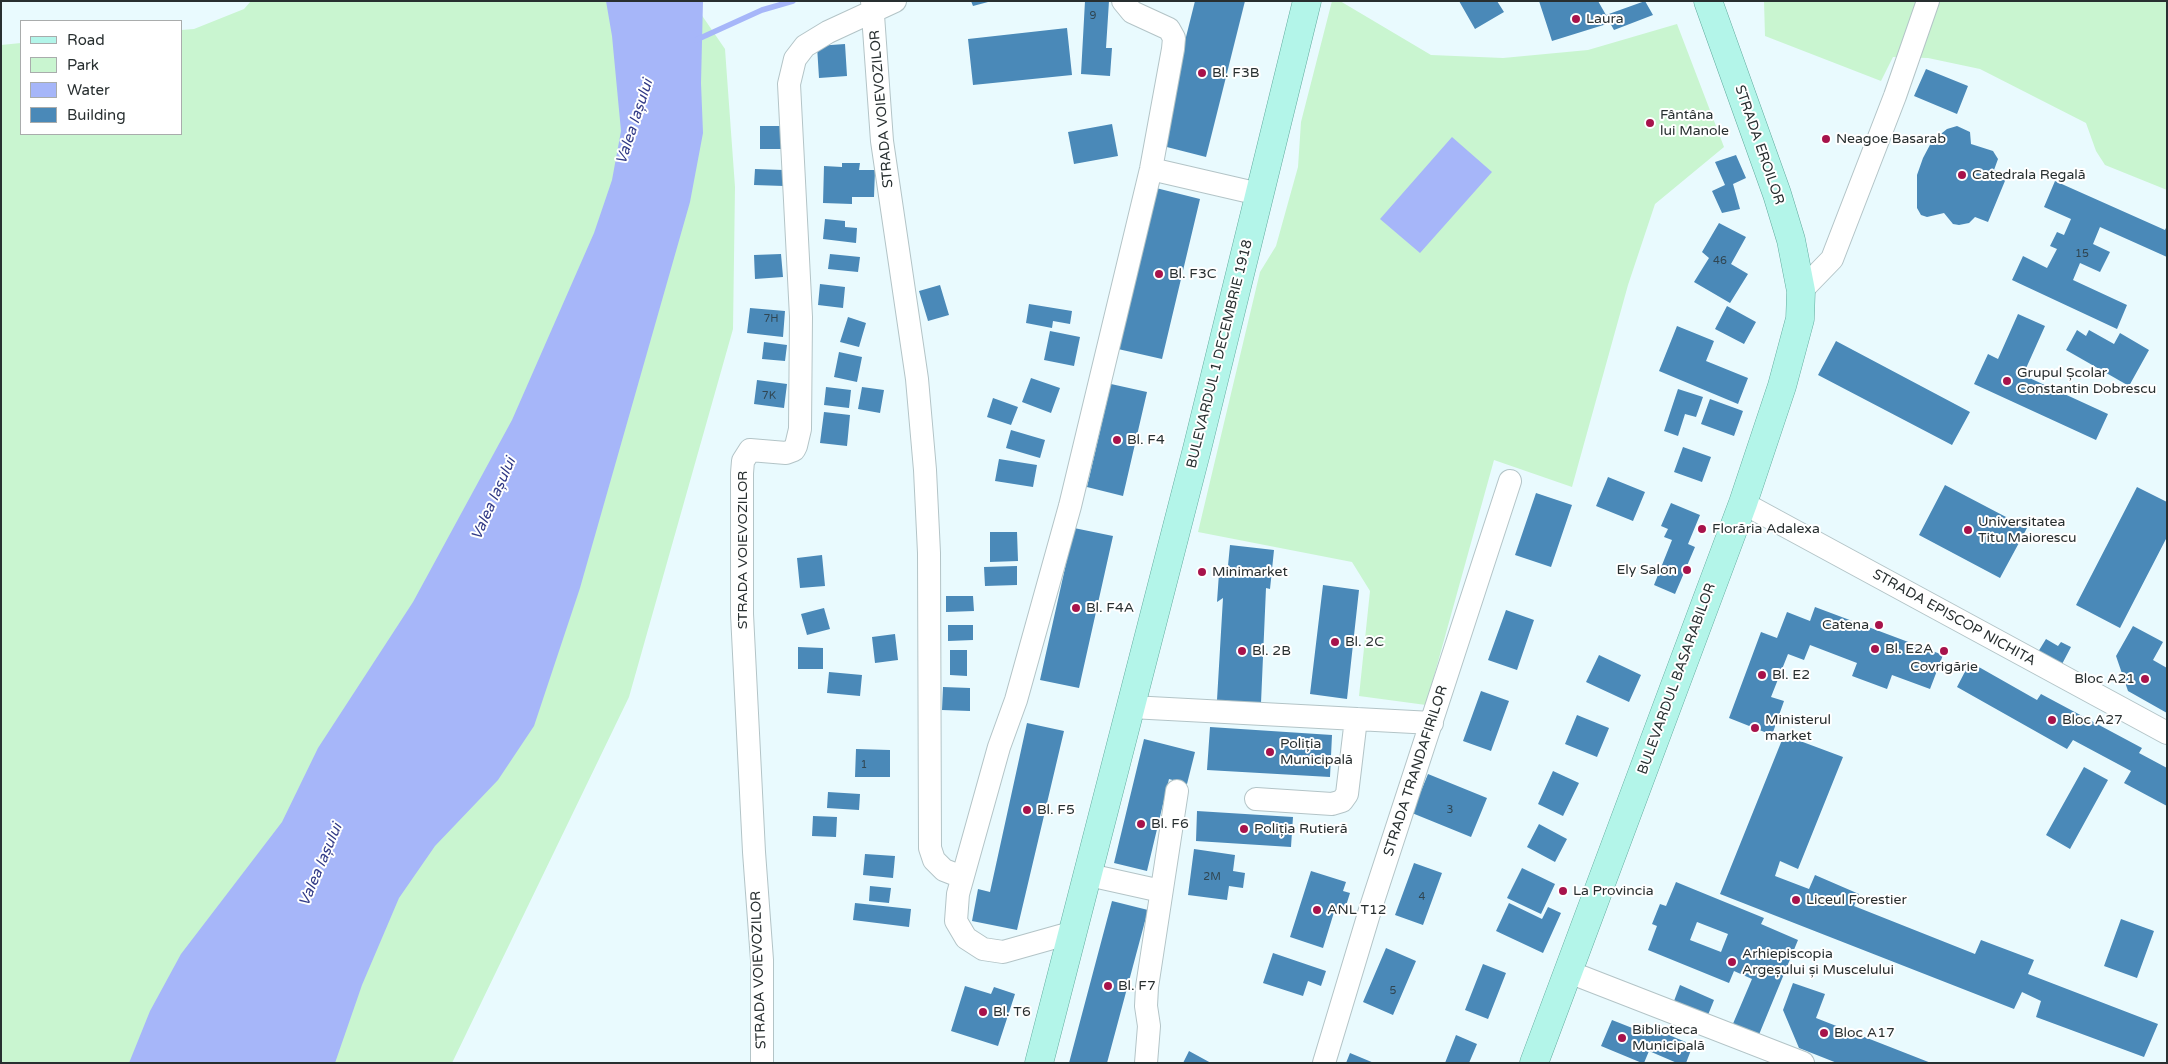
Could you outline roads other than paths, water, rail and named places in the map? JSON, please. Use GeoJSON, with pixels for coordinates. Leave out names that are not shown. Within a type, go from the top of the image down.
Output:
{"type":"FeatureCollection","features":[{"type":"Feature","properties":{"kind":"main road","name":"BULEVARDUL 1 DECEMBRIE 1918"},"geometry":{"type":"LineString","coordinates":[[1039,1063],[1089,875],[1308,1]]}},
{"type":"Feature","properties":{"kind":"main road","name":"STRADA EROILOR"},"geometry":{"type":"LineString","coordinates":[[1708,1],[1779,201],[1796,263],[1801,291]]}},
{"type":"Feature","properties":{"kind":"main road","name":"BULEVARDUL BASARABILOR"},"geometry":{"type":"LineString","coordinates":[[1534,1063],[1743,503],[1796,342],[1800,319],[1801,291]]}},
{"type":"Feature","properties":{"kind":"street","name":"STRADA VOIEVOZILOR"},"geometry":{"type":"LineString","coordinates":[[762,1063],[762,960],[754,852],[742,614],[743,460],[750,450],[786,453],[794,450],[800,429],[801,317],[789,100],[791,70],[795,59],[805,46],[872,6],[895,1]]}},
{"type":"Feature","properties":{"kind":"street"},"geometry":{"type":"LineString","coordinates":[[1074,932],[1003,952],[983,948],[966,938],[956,921],[958,894],[962,877],[999,747],[1016,700],[1070,506],[1151,170],[1174,38],[1169,29],[1132,12],[1123,1]]}},
{"type":"Feature","properties":{"kind":"street"},"geometry":{"type":"LineString","coordinates":[[1801,291],[1832,259],[1928,1]]}},
{"type":"Feature","properties":{"kind":"street","name":"STRADA VOIEVOZILOR"},"geometry":{"type":"LineString","coordinates":[[872,6],[882,141],[917,379],[925,470],[929,553],[930,848],[934,860],[944,870],[962,877]]}},
{"type":"Feature","properties":{"kind":"street"},"geometry":{"type":"LineString","coordinates":[[1151,170],[1259,194]]}},
{"type":"Feature","properties":{"kind":"street","name":"STRADA TRANDAFIRILOR"},"geometry":{"type":"LineString","coordinates":[[1324,1063],[1371,907],[1510,481]]}},
{"type":"Feature","properties":{"kind":"street","name":"STRADA EPISCOP NICHITA"},"geometry":{"type":"LineString","coordinates":[[1743,503],[2167,733]]}},
{"type":"Feature","properties":{"kind":"street"},"geometry":{"type":"LineString","coordinates":[[1131,707],[1432,723]]}},
{"type":"Feature","properties":{"kind":"street"},"geometry":{"type":"LineString","coordinates":[[1256,799],[1332,804],[1342,800],[1346,794],[1356,719]]}},
{"type":"Feature","properties":{"kind":"street"},"geometry":{"type":"LineString","coordinates":[[1146,1063],[1149,1026],[1146,1006],[1147,987],[1177,791]]}},
{"type":"Feature","properties":{"kind":"street"},"geometry":{"type":"LineString","coordinates":[[1089,875],[1161,891]]}},
{"type":"Feature","properties":{"kind":"street"},"geometry":{"type":"LineString","coordinates":[[1569,972],[1760,1055],[1803,1063]]}},
{"type":"Feature","properties":{"kind":"water"},"geometry":{"type":"Polygon","coordinates":[[[606,1],[703,1],[701,83],[703,133],[690,202],[580,588],[534,726],[498,780],[435,846],[399,898],[362,985],[335,1063],[129,1063],[150,1011],[181,954],[282,822],[318,748],[413,602],[512,420],[594,233],[612,180],[621,131],[612,36],[606,1]]]}},
{"type":"Feature","properties":{"kind":"water"},"geometry":{"type":"Polygon","coordinates":[[[1452,137],[1492,172],[1420,253],[1380,219],[1452,137]]]}},
{"type":"Feature","properties":{"kind":"waterway","name":"Valea Iașului"},"geometry":{"type":"LineString","coordinates":[[696,40],[762,10],[793,1]]}},
{"type":"Feature","properties":{"kind":"place","name":"Laura"},"geometry":{"type":"Point","coordinates":[1576,19]}},
{"type":"Feature","properties":{"kind":"place","name":"Bl. F3B"},"geometry":{"type":"Point","coordinates":[1202,73]}},
{"type":"Feature","properties":{"kind":"place","name":"Fântâna lui Manole"},"geometry":{"type":"Point","coordinates":[1650,123]}},
{"type":"Feature","properties":{"kind":"place","name":"Neagoe Basarab"},"geometry":{"type":"Point","coordinates":[1826,139]}},
{"type":"Feature","properties":{"kind":"place","name":"Catedrala Regală"},"geometry":{"type":"Point","coordinates":[1962,175]}},
{"type":"Feature","properties":{"kind":"place","name":"Bl. F3C"},"geometry":{"type":"Point","coordinates":[1159,274]}},
{"type":"Feature","properties":{"kind":"place","name":"Grupul Școlar Constantin Dobrescu"},"geometry":{"type":"Point","coordinates":[2007,381]}},
{"type":"Feature","properties":{"kind":"place","name":"Bl. F4"},"geometry":{"type":"Point","coordinates":[1117,440]}},
{"type":"Feature","properties":{"kind":"place","name":"Florăria Adalexa"},"geometry":{"type":"Point","coordinates":[1702,529]}},
{"type":"Feature","properties":{"kind":"place","name":"Universitatea Titu Maiorescu"},"geometry":{"type":"Point","coordinates":[1968,530]}},
{"type":"Feature","properties":{"kind":"place","name":"Ely Salon"},"geometry":{"type":"Point","coordinates":[1687,570]}},
{"type":"Feature","properties":{"kind":"place","name":"Minimarket"},"geometry":{"type":"Point","coordinates":[1202,572]}},
{"type":"Feature","properties":{"kind":"place","name":"Bl. F4A"},"geometry":{"type":"Point","coordinates":[1076,608]}},
{"type":"Feature","properties":{"kind":"place","name":"Catena"},"geometry":{"type":"Point","coordinates":[1879,625]}},
{"type":"Feature","properties":{"kind":"place","name":"Bl. 2C"},"geometry":{"type":"Point","coordinates":[1335,642]}},
{"type":"Feature","properties":{"kind":"place","name":"Bl. E2A"},"geometry":{"type":"Point","coordinates":[1875,649]}},
{"type":"Feature","properties":{"kind":"place","name":"Bl. 2B"},"geometry":{"type":"Point","coordinates":[1242,651]}},
{"type":"Feature","properties":{"kind":"place","name":"Covrigărie"},"geometry":{"type":"Point","coordinates":[1944,651]}},
{"type":"Feature","properties":{"kind":"place","name":"Bl. E2"},"geometry":{"type":"Point","coordinates":[1762,675]}},
{"type":"Feature","properties":{"kind":"place","name":"Bloc A21"},"geometry":{"type":"Point","coordinates":[2145,679]}},
{"type":"Feature","properties":{"kind":"place","name":"Bloc A27"},"geometry":{"type":"Point","coordinates":[2052,720]}},
{"type":"Feature","properties":{"kind":"place","name":"Ministerul market"},"geometry":{"type":"Point","coordinates":[1755,728]}},
{"type":"Feature","properties":{"kind":"place","name":"Poliția Municipală"},"geometry":{"type":"Point","coordinates":[1270,752]}},
{"type":"Feature","properties":{"kind":"place","name":"Bl. F5"},"geometry":{"type":"Point","coordinates":[1027,810]}},
{"type":"Feature","properties":{"kind":"place","name":"Bl. F6"},"geometry":{"type":"Point","coordinates":[1141,824]}},
{"type":"Feature","properties":{"kind":"place","name":"Poliția Rutieră"},"geometry":{"type":"Point","coordinates":[1244,829]}},
{"type":"Feature","properties":{"kind":"place","name":"La Provincia"},"geometry":{"type":"Point","coordinates":[1563,891]}},
{"type":"Feature","properties":{"kind":"place","name":"Liceul Forestier"},"geometry":{"type":"Point","coordinates":[1796,900]}},
{"type":"Feature","properties":{"kind":"place","name":"ANL T12"},"geometry":{"type":"Point","coordinates":[1317,910]}},
{"type":"Feature","properties":{"kind":"place","name":"Arhiepiscopia Argeșului și Muscelului"},"geometry":{"type":"Point","coordinates":[1732,962]}},
{"type":"Feature","properties":{"kind":"place","name":"Bl. F7"},"geometry":{"type":"Point","coordinates":[1108,986]}},
{"type":"Feature","properties":{"kind":"place","name":"Bl. T6"},"geometry":{"type":"Point","coordinates":[983,1012]}},
{"type":"Feature","properties":{"kind":"place","name":"Bloc A17"},"geometry":{"type":"Point","coordinates":[1824,1033]}},
{"type":"Feature","properties":{"kind":"place","name":"Biblioteca Municipală"},"geometry":{"type":"Point","coordinates":[1622,1038]}}]}
